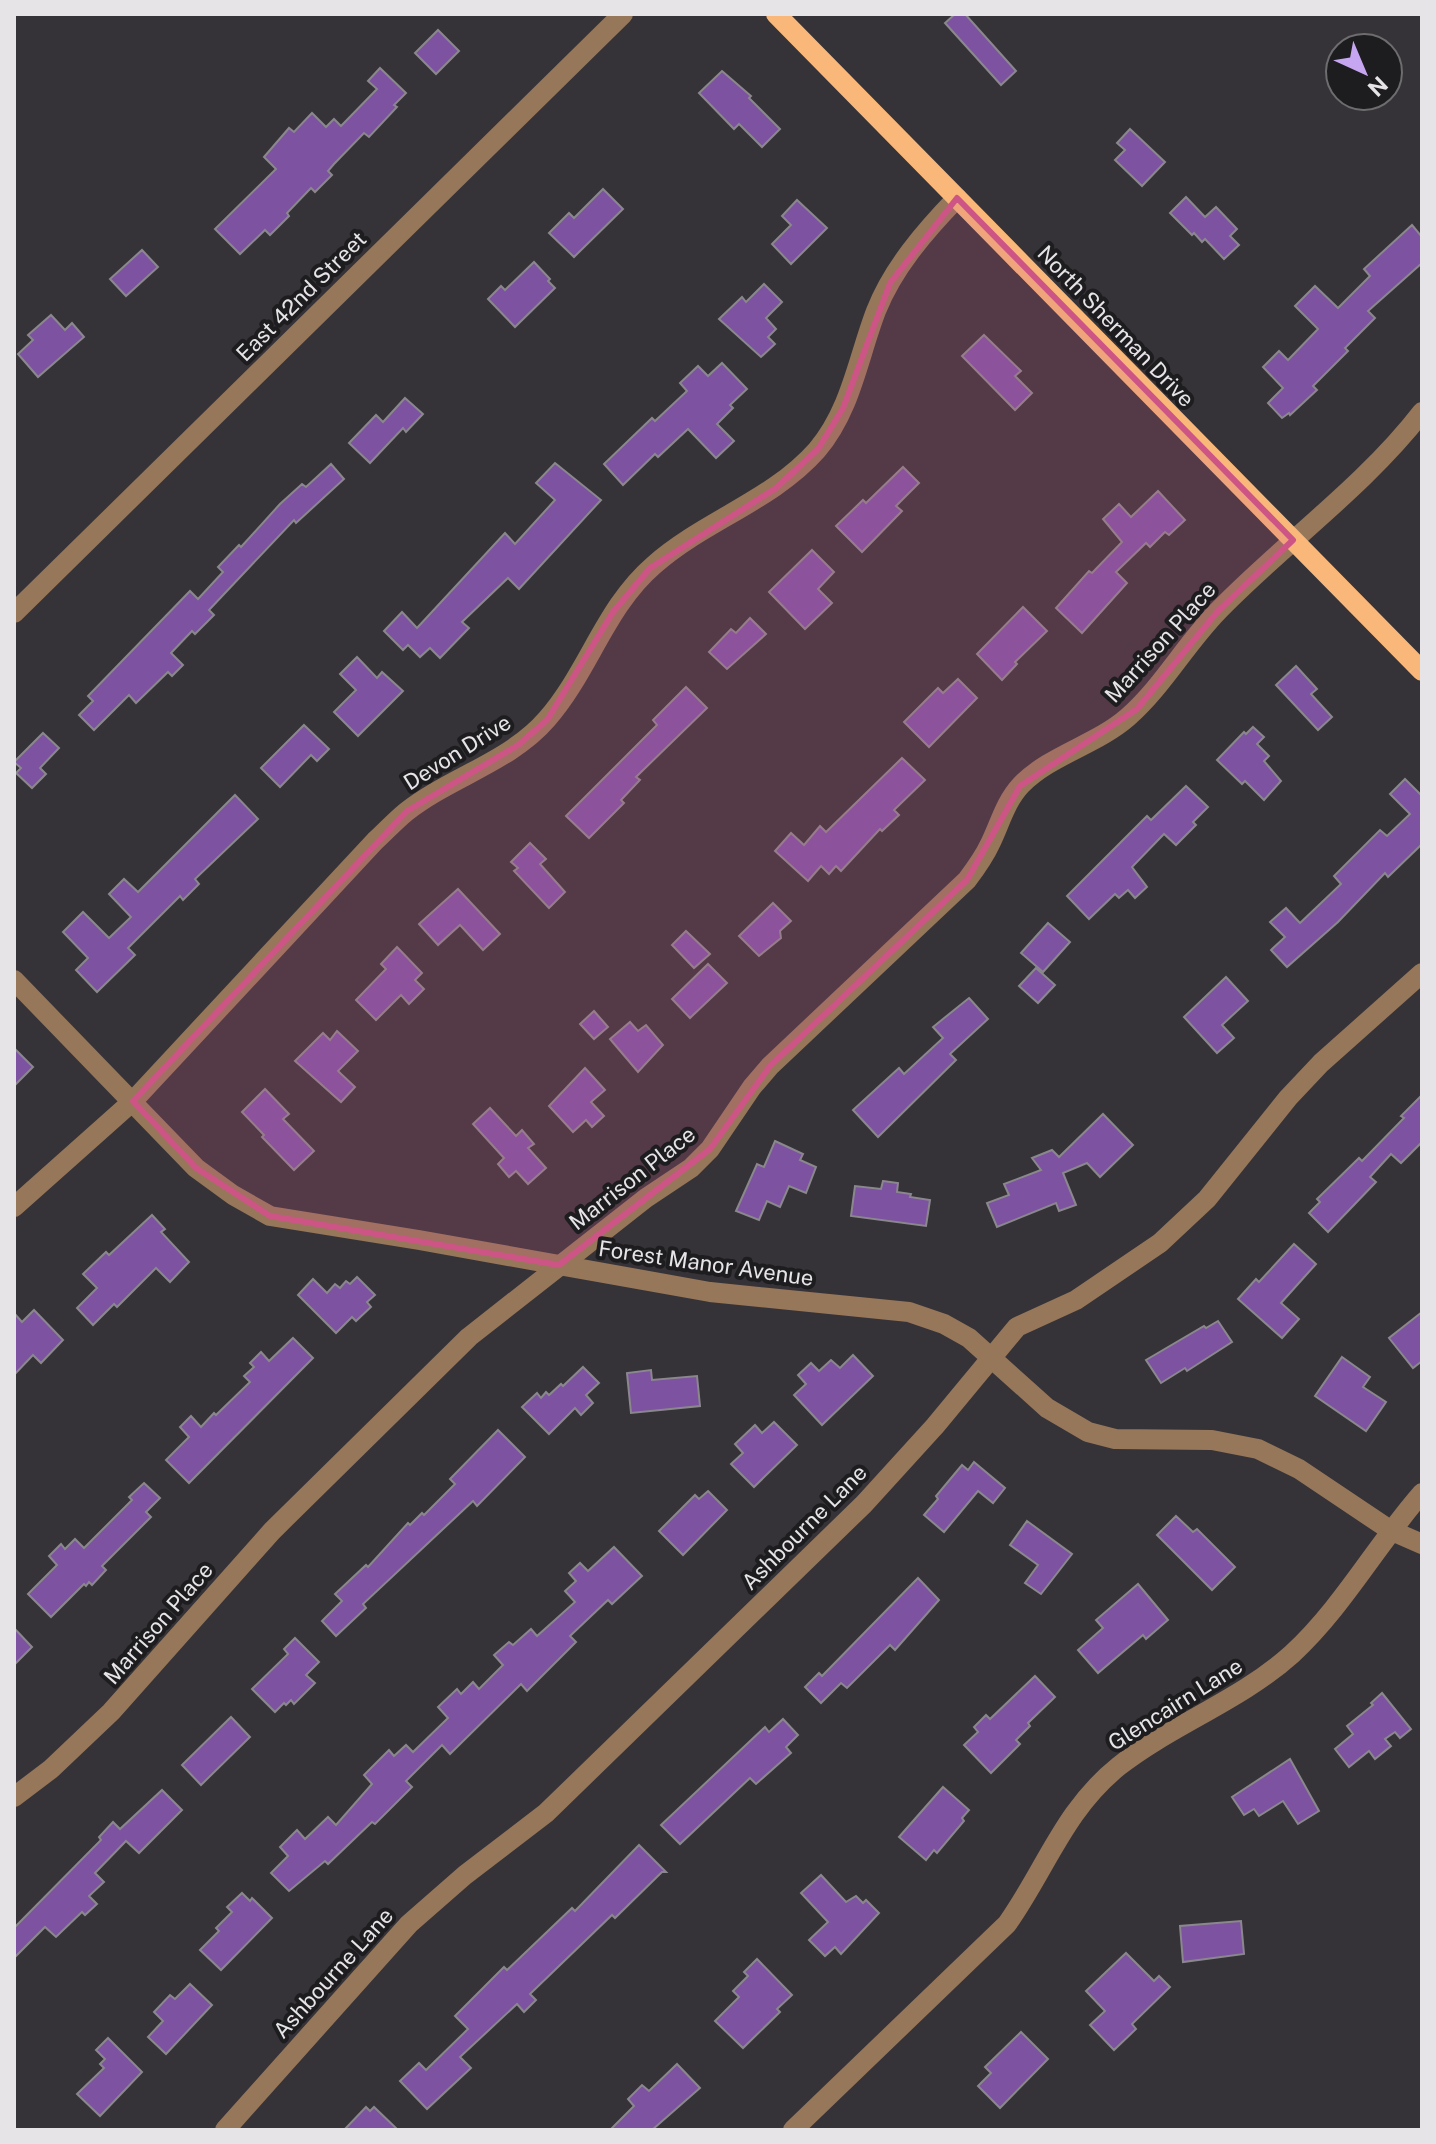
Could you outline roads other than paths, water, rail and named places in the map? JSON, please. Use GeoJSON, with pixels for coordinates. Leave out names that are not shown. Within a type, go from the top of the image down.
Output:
{"type":"FeatureCollection","features":[{"type":"Feature","properties":{"kind":"main road","name":"North Sherman Drive"},"geometry":{"type":"LineString","coordinates":[[776,14],[1422,671]]}},
{"type":"Feature","properties":{"kind":"street","name":"East 42nd Street"},"geometry":{"type":"LineString","coordinates":[[14,613],[623,14]]}},
{"type":"Feature","properties":{"kind":"street","name":"Devon Drive"},"geometry":{"type":"LineString","coordinates":[[14,1207],[133,1101],[375,841],[407,811],[518,745],[547,720],[570,690],[613,612],[650,568],[776,488],[818,449],[843,408],[877,308],[890,283],[911,251],[957,198]]}},
{"type":"Feature","properties":{"kind":"street","name":"Marrison Place"},"geometry":{"type":"LineString","coordinates":[[14,1797],[51,1769],[111,1712],[272,1531],[469,1337],[646,1198],[691,1168],[710,1149],[770,1066],[967,880],[983,857],[1008,803],[1020,786],[1029,777],[1131,715],[1156,691],[1193,639],[1218,611],[1372,467],[1422,412]]}},
{"type":"Feature","properties":{"kind":"street","name":"Ashbourne Lane"},"geometry":{"type":"LineString","coordinates":[[225,2130],[409,1924],[465,1875],[546,1813],[864,1504],[935,1426],[1017,1327],[1076,1300],[1160,1243],[1207,1199],[1311,1073],[1356,1029],[1422,973]]}},
{"type":"Feature","properties":{"kind":"street","name":"Forest Manor Avenue"},"geometry":{"type":"LineString","coordinates":[[14,980],[196,1168],[233,1195],[270,1216],[710,1292],[909,1312],[953,1328],[992,1357],[1047,1408],[1088,1432],[1115,1439],[1212,1440],[1258,1449],[1299,1469],[1390,1530],[1422,1544]]}},
{"type":"Feature","properties":{"kind":"street","name":"Glencairn Lane"},"geometry":{"type":"LineString","coordinates":[[793,2130],[1007,1924],[1028,1893],[1057,1836],[1091,1793],[1131,1756],[1248,1687],[1286,1659],[1321,1624],[1390,1530],[1422,1493]]}}]}
